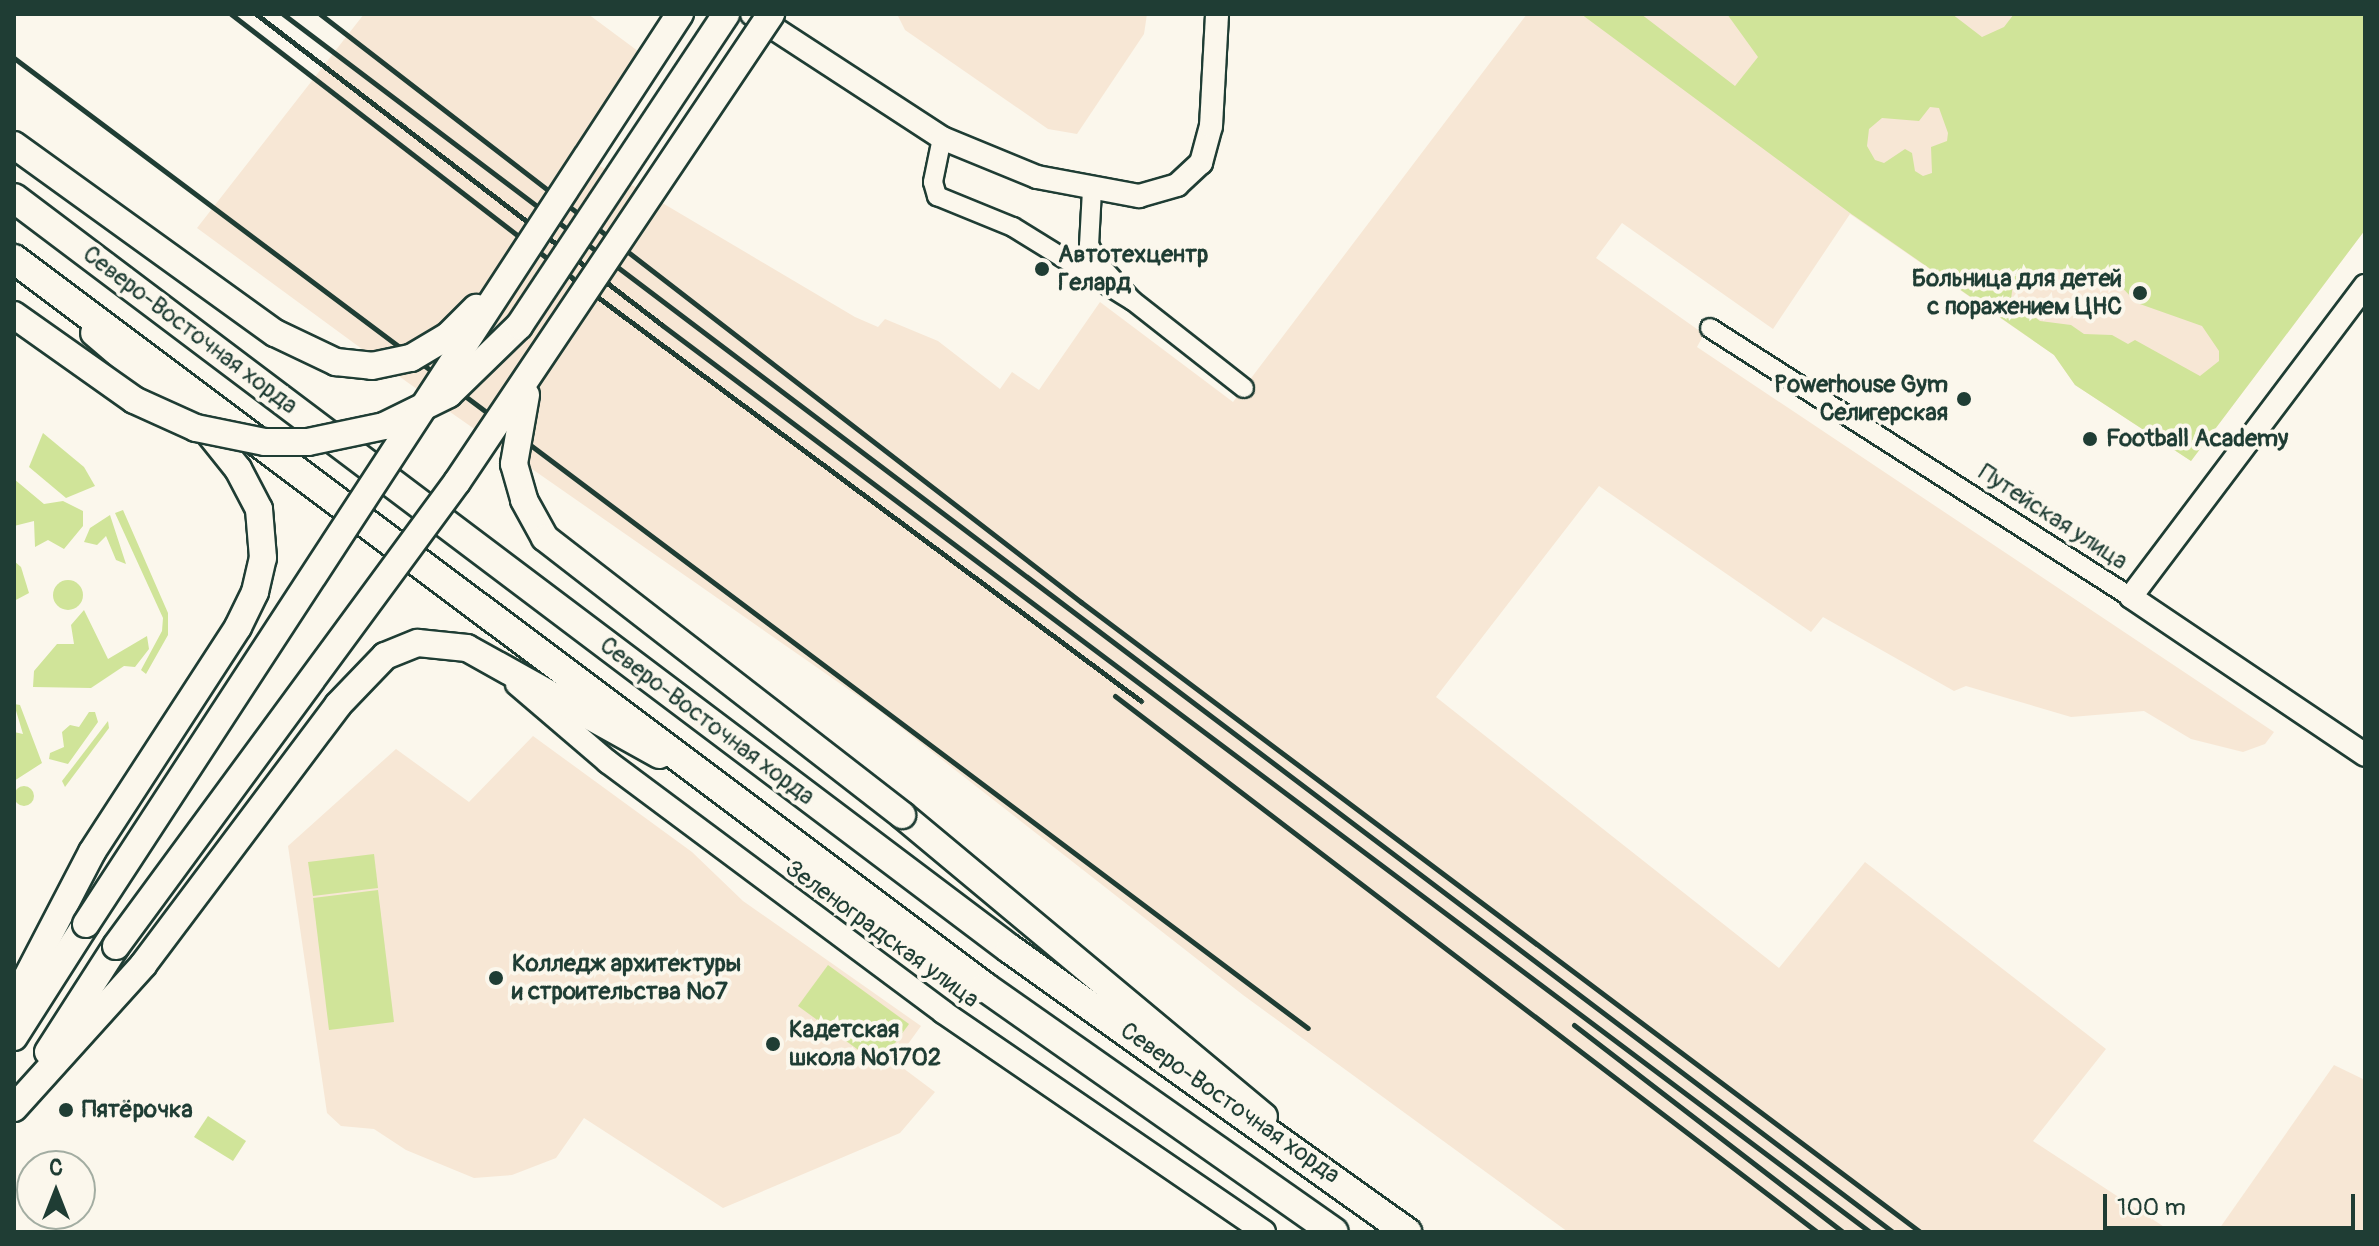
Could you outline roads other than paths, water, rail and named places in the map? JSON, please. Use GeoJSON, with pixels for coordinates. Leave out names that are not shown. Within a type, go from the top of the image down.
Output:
{"type":"FeatureCollection","features":[{"type":"Feature","properties":{"kind":"main road"},"geometry":{"type":"LineString","coordinates":[[14,1037],[680,14]]}},
{"type":"Feature","properties":{"kind":"main road"},"geometry":{"type":"LineString","coordinates":[[14,315],[134,400],[227,437],[308,442],[348,437],[396,422],[449,394],[519,326],[726,14]]}},
{"type":"Feature","properties":{"kind":"main road"},"geometry":{"type":"LineString","coordinates":[[14,1107],[116,946],[439,507],[771,14]]}},
{"type":"Feature","properties":{"kind":"main road"},"geometry":{"type":"LineString","coordinates":[[14,145],[275,333],[336,362],[391,364],[429,349],[463,323],[523,253]]}},
{"type":"Feature","properties":{"kind":"main road","name":"Северо-Восточная хорда"},"geometry":{"type":"LineString","coordinates":[[17,200],[1010,949],[1334,1176],[1407,1232]]}},
{"type":"Feature","properties":{"kind":"main road"},"geometry":{"type":"LineString","coordinates":[[14,262],[199,423],[247,481],[262,525],[263,558],[238,627],[110,823],[62,907],[14,1002]]}},
{"type":"Feature","properties":{"kind":"main road","name":"Северо-Восточная хорда"},"geometry":{"type":"LineString","coordinates":[[14,262],[985,987],[1333,1232]]}},
{"type":"Feature","properties":{"kind":"main road"},"geometry":{"type":"LineString","coordinates":[[571,311],[520,409],[513,447],[524,500],[545,538],[1009,900],[1334,1176]]}},
{"type":"Feature","properties":{"kind":"main road"},"geometry":{"type":"LineString","coordinates":[[14,1107],[143,965],[338,705],[371,666],[402,647],[453,643],[486,657],[662,757],[808,852]]}},
{"type":"Feature","properties":{"kind":"street"},"geometry":{"type":"LineString","coordinates":[[752,14],[942,138],[1037,177],[1092,190],[1139,196],[1160,192],[1190,178],[1201,163],[1211,126],[1217,14]]}},
{"type":"Feature","properties":{"kind":"street"},"geometry":{"type":"LineString","coordinates":[[942,138],[933,182],[937,196],[1013,227],[1133,301],[1244,388]]}},
{"type":"Feature","properties":{"kind":"street"},"geometry":{"type":"LineString","coordinates":[[1092,190],[1089,245],[1133,301]]}},
{"type":"Feature","properties":{"kind":"street"},"geometry":{"type":"LineString","coordinates":[[2131,597],[2365,286]]}},
{"type":"Feature","properties":{"kind":"street","name":"Путейская улица"},"geometry":{"type":"LineString","coordinates":[[1710,328],[2131,597],[2365,755]]}},
{"type":"Feature","properties":{"kind":"street","name":"Зеленоградская улица"},"geometry":{"type":"LineString","coordinates":[[486,657],[608,762],[840,936],[1063,1097],[1264,1232]]}},
{"type":"Feature","properties":{"kind":"railway"},"geometry":{"type":"LineString","coordinates":[[231,14],[572,278],[1141,701]]}},
{"type":"Feature","properties":{"kind":"railway"},"geometry":{"type":"LineString","coordinates":[[256,14],[662,325],[1870,1232]]}},
{"type":"Feature","properties":{"kind":"railway"},"geometry":{"type":"LineString","coordinates":[[283,14],[1893,1232]]}},
{"type":"Feature","properties":{"kind":"railway"},"geometry":{"type":"LineString","coordinates":[[320,14],[1081,602],[1920,1232]]}},
{"type":"Feature","properties":{"kind":"railway"},"geometry":{"type":"LineString","coordinates":[[14,58],[1308,1028]]}},
{"type":"Feature","properties":{"kind":"railway"},"geometry":{"type":"LineString","coordinates":[[1115,696],[1817,1232]]}},
{"type":"Feature","properties":{"kind":"railway"},"geometry":{"type":"LineString","coordinates":[[1574,1025],[1843,1232]]}},
{"type":"Feature","properties":{"kind":"place","name":"Автотехцентр Гелард"},"geometry":{"type":"Point","coordinates":[1042,269]}},
{"type":"Feature","properties":{"kind":"place","name":"Больница для детей с поражением ЦНС"},"geometry":{"type":"Point","coordinates":[2140,293]}},
{"type":"Feature","properties":{"kind":"place","name":"Powerhouse Gym Селигерская"},"geometry":{"type":"Point","coordinates":[1964,399]}},
{"type":"Feature","properties":{"kind":"place","name":"Football Academy"},"geometry":{"type":"Point","coordinates":[2090,439]}},
{"type":"Feature","properties":{"kind":"place","name":"Колледж архитектуры и строительства №7"},"geometry":{"type":"Point","coordinates":[496,978]}},
{"type":"Feature","properties":{"kind":"place","name":"Кадетская школа №1702"},"geometry":{"type":"Point","coordinates":[773,1044]}},
{"type":"Feature","properties":{"kind":"place","name":"Пятёрочка"},"geometry":{"type":"Point","coordinates":[66,1110]}}]}
